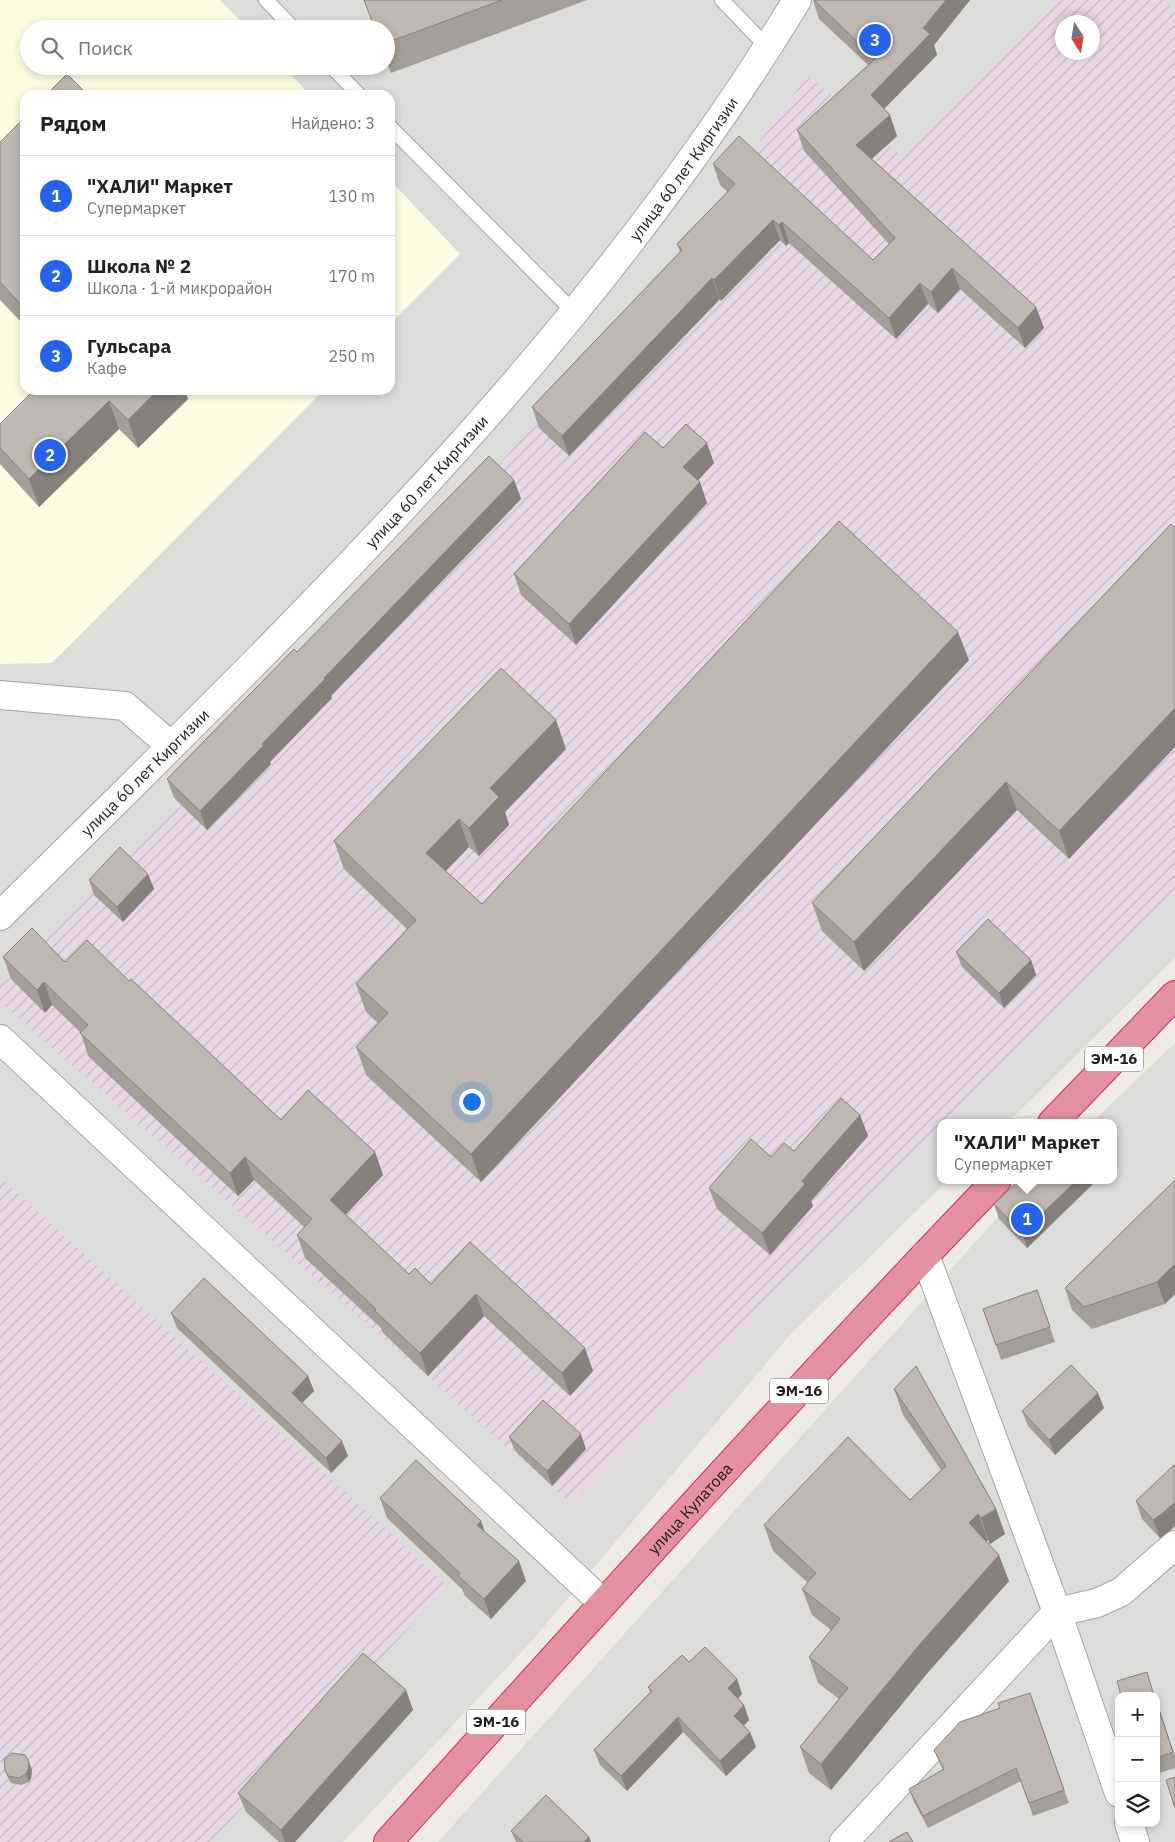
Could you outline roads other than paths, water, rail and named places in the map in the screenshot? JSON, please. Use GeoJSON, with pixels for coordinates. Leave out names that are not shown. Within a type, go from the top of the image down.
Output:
{"type":"FeatureCollection","features":[{"type":"Feature","properties":{"kind":"highway","name":"ЭМ-16"},"geometry":{"type":"LineString","coordinates":[[1056,1119],[1175,995]]}},
{"type":"Feature","properties":{"kind":"highway","name":"улица Кулатова"},"geometry":{"type":"LineString","coordinates":[[388,1842],[604,1603],[925,1255],[993,1184]]}},
{"type":"Feature","properties":{"kind":"street","name":"улица 60 лет Киргизии"},"geometry":{"type":"LineString","coordinates":[[0,916],[329,586],[468,439],[575,313],[665,194],[768,48],[797,0]]}},
{"type":"Feature","properties":{"kind":"street"},"geometry":{"type":"LineString","coordinates":[[0,695],[124,706],[171,746]]}},
{"type":"Feature","properties":{"kind":"street"},"geometry":{"type":"LineString","coordinates":[[0,1039],[604,1603]]}},
{"type":"Feature","properties":{"kind":"street"},"geometry":{"type":"LineString","coordinates":[[925,1255],[1058,1612],[1115,1782]]}},
{"type":"Feature","properties":{"kind":"street"},"geometry":{"type":"LineString","coordinates":[[844,1842],[1058,1612],[1097,1603],[1121,1592],[1175,1545]]}},
{"type":"Feature","properties":{"kind":"street"},"geometry":{"type":"LineString","coordinates":[[1130,1827],[1136,1842]]}},
{"type":"Feature","properties":{"kind":"lane"},"geometry":{"type":"LineString","coordinates":[[266,0],[285,20]]}},
{"type":"Feature","properties":{"kind":"lane"},"geometry":{"type":"LineString","coordinates":[[722,0],[768,48]]}},
{"type":"Feature","properties":{"kind":"lane"},"geometry":{"type":"LineString","coordinates":[[340,75],[354,90]]}},
{"type":"Feature","properties":{"kind":"lane"},"geometry":{"type":"LineString","coordinates":[[395,132],[575,313]]}},
{"type":"Feature","properties":{"kind":"place","name":"Гульсара"},"geometry":{"type":"Point","coordinates":[875,40]}},
{"type":"Feature","properties":{"kind":"place","name":"Школа № 2"},"geometry":{"type":"Point","coordinates":[50,455]}},
{"type":"Feature","properties":{"kind":"place","name":"\"ХАЛИ\" Маркет"},"geometry":{"type":"Point","coordinates":[1027,1219]}}]}
